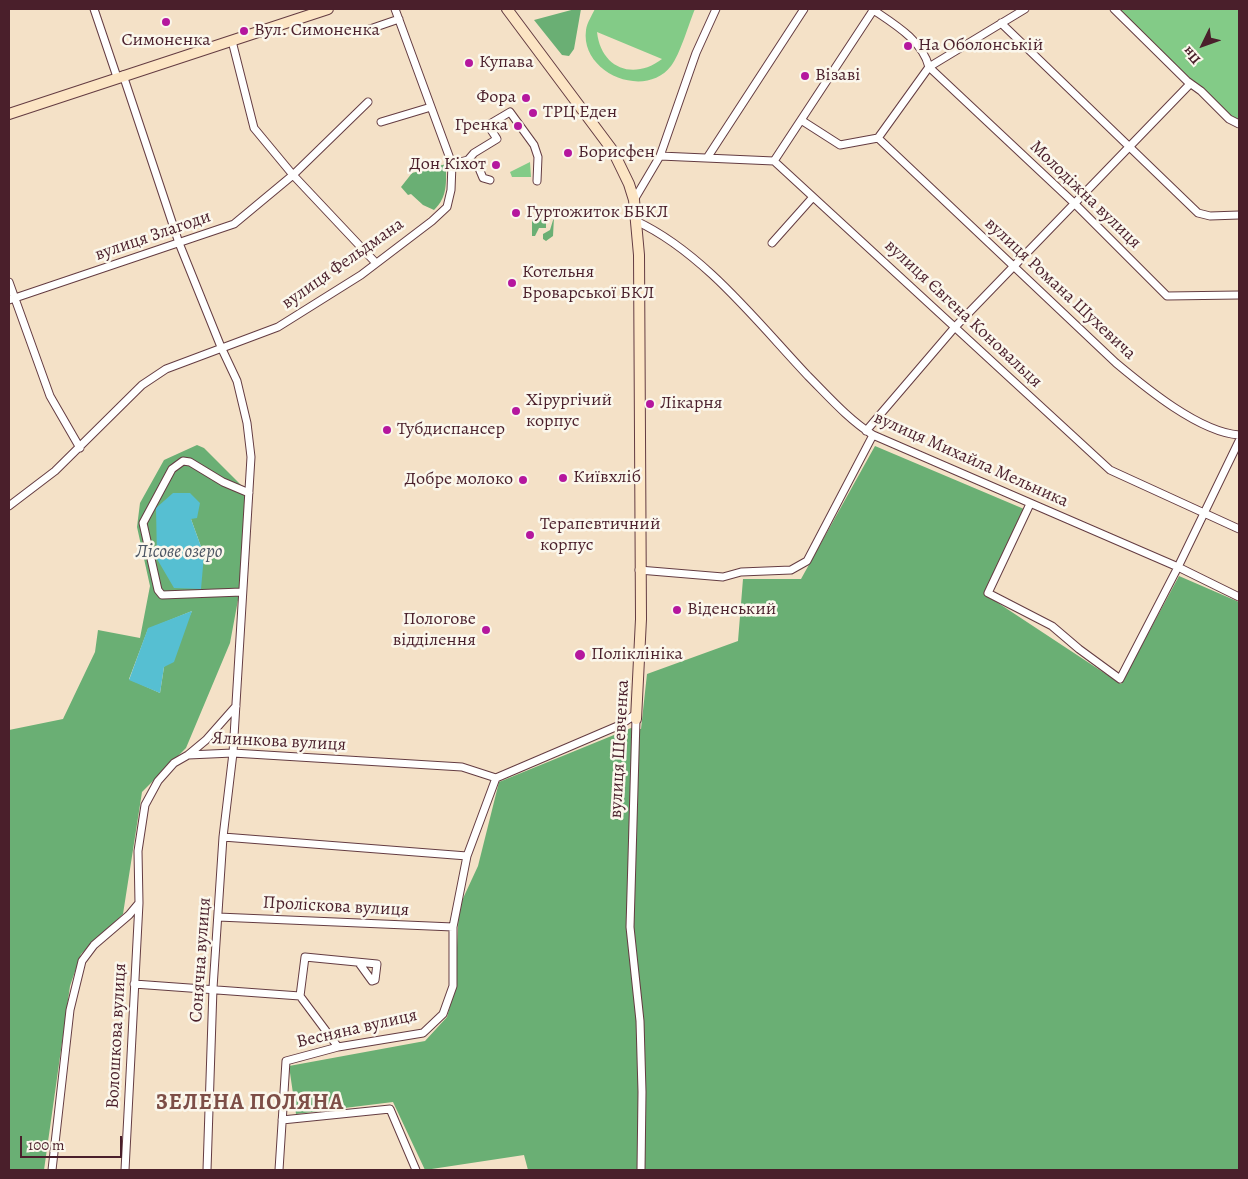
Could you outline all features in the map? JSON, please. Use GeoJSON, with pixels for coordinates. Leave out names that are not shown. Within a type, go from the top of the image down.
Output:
{"type":"FeatureCollection","features":[{"type":"Feature","properties":{"kind":"street","name":"Сонячна вулиця"},"geometry":{"type":"LineString","coordinates":[[94,9],[120,76],[179,243],[221,347],[237,381],[247,423],[251,457],[233,753],[223,837],[213,988],[207,1170]]}},
{"type":"Feature","properties":{"kind":"street"},"geometry":{"type":"LineString","coordinates":[[9,114],[328,9]]}},
{"type":"Feature","properties":{"kind":"street","name":"вулиця Фельдмана"},"geometry":{"type":"LineString","coordinates":[[9,506],[56,471],[142,385],[166,369],[278,327],[360,275],[432,221],[447,207],[451,190],[452,164],[396,9]]}},
{"type":"Feature","properties":{"kind":"street","name":"вулиця Шевченка"},"geometry":{"type":"LineString","coordinates":[[507,9],[613,151],[629,184],[634,200],[638,255],[640,666],[636,717],[630,926],[640,1021],[642,1170]]}},
{"type":"Feature","properties":{"kind":"street"},"geometry":{"type":"LineString","coordinates":[[634,200],[660,156],[696,52],[716,9]]}},
{"type":"Feature","properties":{"kind":"street"},"geometry":{"type":"LineString","coordinates":[[707,158],[804,9]]}},
{"type":"Feature","properties":{"kind":"street"},"geometry":{"type":"LineString","coordinates":[[660,156],[774,162],[873,9],[905,32],[918,45],[926,55],[929,67]]}},
{"type":"Feature","properties":{"kind":"street"},"geometry":{"type":"LineString","coordinates":[[801,120],[840,145],[878,138],[929,67],[1025,9]]}},
{"type":"Feature","properties":{"kind":"street"},"geometry":{"type":"LineString","coordinates":[[1114,9],[1190,84],[1201,90],[1229,118],[1239,124]]}},
{"type":"Feature","properties":{"kind":"street"},"geometry":{"type":"LineString","coordinates":[[367,30],[399,19]]}},
{"type":"Feature","properties":{"kind":"street"},"geometry":{"type":"LineString","coordinates":[[1001,23],[1198,213],[1210,216],[1239,215]]}},
{"type":"Feature","properties":{"kind":"street"},"geometry":{"type":"LineString","coordinates":[[232,41],[254,128],[293,175],[375,262]]}},
{"type":"Feature","properties":{"kind":"street","name":"Молодіжна вулиця"},"geometry":{"type":"LineString","coordinates":[[929,67],[1074,203],[1166,296],[1239,296]]}},
{"type":"Feature","properties":{"kind":"street"},"geometry":{"type":"LineString","coordinates":[[866,430],[955,327],[1190,84]]}},
{"type":"Feature","properties":{"kind":"street","name":"вулиця Злагоди"},"geometry":{"type":"LineString","coordinates":[[12,300],[234,224],[293,175],[368,102]]}},
{"type":"Feature","properties":{"kind":"street"},"geometry":{"type":"LineString","coordinates":[[381,122],[431,106]]}},
{"type":"Feature","properties":{"kind":"street"},"geometry":{"type":"LineString","coordinates":[[452,164],[468,160],[497,139],[488,125],[510,112],[534,145],[538,156],[537,180]]}},
{"type":"Feature","properties":{"kind":"street","name":"вулиця Романа Шухевича"},"geometry":{"type":"LineString","coordinates":[[878,138],[1116,363],[1150,392],[1209,426],[1239,435]]}},
{"type":"Feature","properties":{"kind":"street"},"geometry":{"type":"LineString","coordinates":[[468,160],[478,166],[483,178],[490,180]]}},
{"type":"Feature","properties":{"kind":"street","name":"вулиця Євгена Коновальця"},"geometry":{"type":"LineString","coordinates":[[774,162],[1110,470],[1239,529]]}},
{"type":"Feature","properties":{"kind":"street"},"geometry":{"type":"LineString","coordinates":[[772,243],[813,197]]}},
{"type":"Feature","properties":{"kind":"street","name":"вулиця Михайла Мельника"},"geometry":{"type":"LineString","coordinates":[[636,221],[654,229],[692,256],[840,409],[873,435],[1178,567],[1239,597]]}},
{"type":"Feature","properties":{"kind":"street"},"geometry":{"type":"LineString","coordinates":[[9,282],[12,300],[50,396],[80,448]]}},
{"type":"Feature","properties":{"kind":"street"},"geometry":{"type":"LineString","coordinates":[[639,570],[723,577],[741,572],[791,570],[807,561],[873,435]]}},
{"type":"Feature","properties":{"kind":"street"},"geometry":{"type":"LineString","coordinates":[[1030,504],[988,593],[1052,626],[1079,649],[1120,679],[1205,514],[1239,441]]}},
{"type":"Feature","properties":{"kind":"street"},"geometry":{"type":"LineString","coordinates":[[242,592],[162,595],[158,590],[143,523],[172,469],[183,461],[190,462],[223,482],[249,493]]}},
{"type":"Feature","properties":{"kind":"street"},"geometry":{"type":"LineString","coordinates":[[188,756],[206,740],[236,706]]}},
{"type":"Feature","properties":{"kind":"street"},"geometry":{"type":"LineString","coordinates":[[496,778],[636,717]]}},
{"type":"Feature","properties":{"kind":"street","name":"Ялинкова вулиця"},"geometry":{"type":"LineString","coordinates":[[139,903],[138,851],[145,805],[158,781],[174,764],[188,756],[233,753],[462,767],[496,778]]}},
{"type":"Feature","properties":{"kind":"street","name":"Весняна вулиця"},"geometry":{"type":"LineString","coordinates":[[279,1170],[286,1061],[338,1048],[423,1033],[443,1014],[453,986],[452,927],[467,856],[496,778]]}},
{"type":"Feature","properties":{"kind":"street"},"geometry":{"type":"LineString","coordinates":[[223,837],[467,856]]}},
{"type":"Feature","properties":{"kind":"street"},"geometry":{"type":"LineString","coordinates":[[52,1170],[70,1010],[82,961],[94,945],[129,915],[139,903]]}},
{"type":"Feature","properties":{"kind":"street","name":"Волошкова вулиця"},"geometry":{"type":"LineString","coordinates":[[125,1170],[139,903]]}},
{"type":"Feature","properties":{"kind":"street","name":"Проліскова вулиця"},"geometry":{"type":"LineString","coordinates":[[218,916],[452,927]]}},
{"type":"Feature","properties":{"kind":"street"},"geometry":{"type":"LineString","coordinates":[[338,1048],[300,996],[304,957],[359,963]]}},
{"type":"Feature","properties":{"kind":"street"},"geometry":{"type":"LineString","coordinates":[[134,984],[213,988],[300,996]]}},
{"type":"Feature","properties":{"kind":"street"},"geometry":{"type":"LineString","coordinates":[[282,1120],[390,1109],[416,1170]]}},
{"type":"Feature","properties":{"kind":"green space"},"geometry":{"type":"Polygon","coordinates":[[[581,9],[574,49],[569,56],[562,55],[534,20],[581,9]]]}},
{"type":"Feature","properties":{"kind":"green space"},"geometry":{"type":"Polygon","coordinates":[[[595,9],[695,9],[681,47],[671,66],[660,76],[646,81],[631,81],[616,77],[603,69],[593,59],[587,45],[586,30],[595,9]],[[597,32],[605,54],[620,67],[630,70],[640,69],[651,66],[662,59],[597,32]]]}},
{"type":"Feature","properties":{"kind":"green space"},"geometry":{"type":"Polygon","coordinates":[[[1114,9],[1239,9],[1239,124],[1234,122],[1114,9]]]}},
{"type":"Feature","properties":{"kind":"green space"},"geometry":{"type":"Polygon","coordinates":[[[530,162],[531,177],[512,177],[510,172],[530,162]]]}},
{"type":"Feature","properties":{"kind":"green space"},"geometry":{"type":"Polygon","coordinates":[[[446,164],[444,194],[439,205],[434,210],[423,205],[411,194],[408,195],[401,187],[412,173],[446,164]]]}},
{"type":"Feature","properties":{"kind":"green space"},"geometry":{"type":"Polygon","coordinates":[[[532,217],[546,221],[546,228],[539,228],[535,236],[532,236],[532,217]]]}},
{"type":"Feature","properties":{"kind":"green space"},"geometry":{"type":"Polygon","coordinates":[[[554,217],[553,236],[546,241],[543,239],[543,234],[550,230],[554,217]]]}},
{"type":"Feature","properties":{"kind":"green space"},"geometry":{"type":"Polygon","coordinates":[[[197,445],[204,448],[249,493],[246,557],[230,643],[186,748],[142,792],[123,914],[81,954],[70,986],[44,1170],[9,1170],[9,730],[63,719],[95,652],[98,630],[140,638],[150,586],[137,527],[140,503],[164,460],[197,445]],[[173,493],[204,555],[191,519],[173,493]],[[192,611],[148,629],[129,679],[160,693],[164,667],[192,611]]]}},
{"type":"Feature","properties":{"kind":"green space"},"geometry":{"type":"Polygon","coordinates":[[[875,446],[1024,509],[986,595],[1121,684],[1179,576],[1239,602],[1239,1170],[528,1170],[524,1155],[425,1170],[393,1102],[296,1114],[289,1066],[425,1041],[447,1017],[455,988],[459,907],[478,866],[499,782],[631,728],[641,729],[647,674],[738,641],[743,579],[801,579],[875,446]]]}},
{"type":"Feature","properties":{"kind":"water","name":"Лісове озеро"},"geometry":{"type":"Polygon","coordinates":[[[173,493],[190,493],[200,503],[197,518],[191,519],[204,555],[201,589],[174,588],[157,559],[156,508],[173,493]]]}},
{"type":"Feature","properties":{"kind":"water"},"geometry":{"type":"Polygon","coordinates":[[[192,611],[174,662],[164,667],[160,693],[129,680],[148,628],[192,611]]]}},
{"type":"Feature","properties":{"kind":"place","name":"Симоненка"},"geometry":{"type":"Point","coordinates":[166,22]}},
{"type":"Feature","properties":{"kind":"place","name":"Вул. Симоненка"},"geometry":{"type":"Point","coordinates":[244,31]}},
{"type":"Feature","properties":{"kind":"place","name":"На Оболонській"},"geometry":{"type":"Point","coordinates":[908,46]}},
{"type":"Feature","properties":{"kind":"place","name":"Купава"},"geometry":{"type":"Point","coordinates":[469,63]}},
{"type":"Feature","properties":{"kind":"place","name":"Візаві"},"geometry":{"type":"Point","coordinates":[805,76]}},
{"type":"Feature","properties":{"kind":"place","name":"Фора"},"geometry":{"type":"Point","coordinates":[526,98]}},
{"type":"Feature","properties":{"kind":"place","name":"ТРЦ Еден"},"geometry":{"type":"Point","coordinates":[533,113]}},
{"type":"Feature","properties":{"kind":"place","name":"Гренка"},"geometry":{"type":"Point","coordinates":[518,126]}},
{"type":"Feature","properties":{"kind":"place","name":"Борисфен"},"geometry":{"type":"Point","coordinates":[568,153]}},
{"type":"Feature","properties":{"kind":"place","name":"Дон Кіхот"},"geometry":{"type":"Point","coordinates":[496,165]}},
{"type":"Feature","properties":{"kind":"place","name":"Гуртожиток ББКЛ"},"geometry":{"type":"Point","coordinates":[516,213]}},
{"type":"Feature","properties":{"kind":"place","name":"Котельня Броварської БКЛ"},"geometry":{"type":"Point","coordinates":[512,283]}},
{"type":"Feature","properties":{"kind":"place","name":"Лікарня"},"geometry":{"type":"Point","coordinates":[650,404]}},
{"type":"Feature","properties":{"kind":"place","name":"Хірургічий корпус"},"geometry":{"type":"Point","coordinates":[516,411]}},
{"type":"Feature","properties":{"kind":"place","name":"Тубдиспансер"},"geometry":{"type":"Point","coordinates":[387,430]}},
{"type":"Feature","properties":{"kind":"place","name":"Київхліб"},"geometry":{"type":"Point","coordinates":[563,478]}},
{"type":"Feature","properties":{"kind":"place","name":"Добре молоко"},"geometry":{"type":"Point","coordinates":[523,480]}},
{"type":"Feature","properties":{"kind":"place","name":"Терапевтичний корпус"},"geometry":{"type":"Point","coordinates":[530,535]}},
{"type":"Feature","properties":{"kind":"place","name":"Віденський"},"geometry":{"type":"Point","coordinates":[677,610]}},
{"type":"Feature","properties":{"kind":"place","name":"Пологове відділення"},"geometry":{"type":"Point","coordinates":[486,630]}},
{"type":"Feature","properties":{"kind":"place","name":"Поліклініка"},"geometry":{"type":"Point","coordinates":[580,655]}},
{"type":"Feature","properties":{"kind":"district","name":"ЗЕЛЕНА ПОЛЯНА"},"geometry":{"type":"Point","coordinates":[250,1104]}}]}
